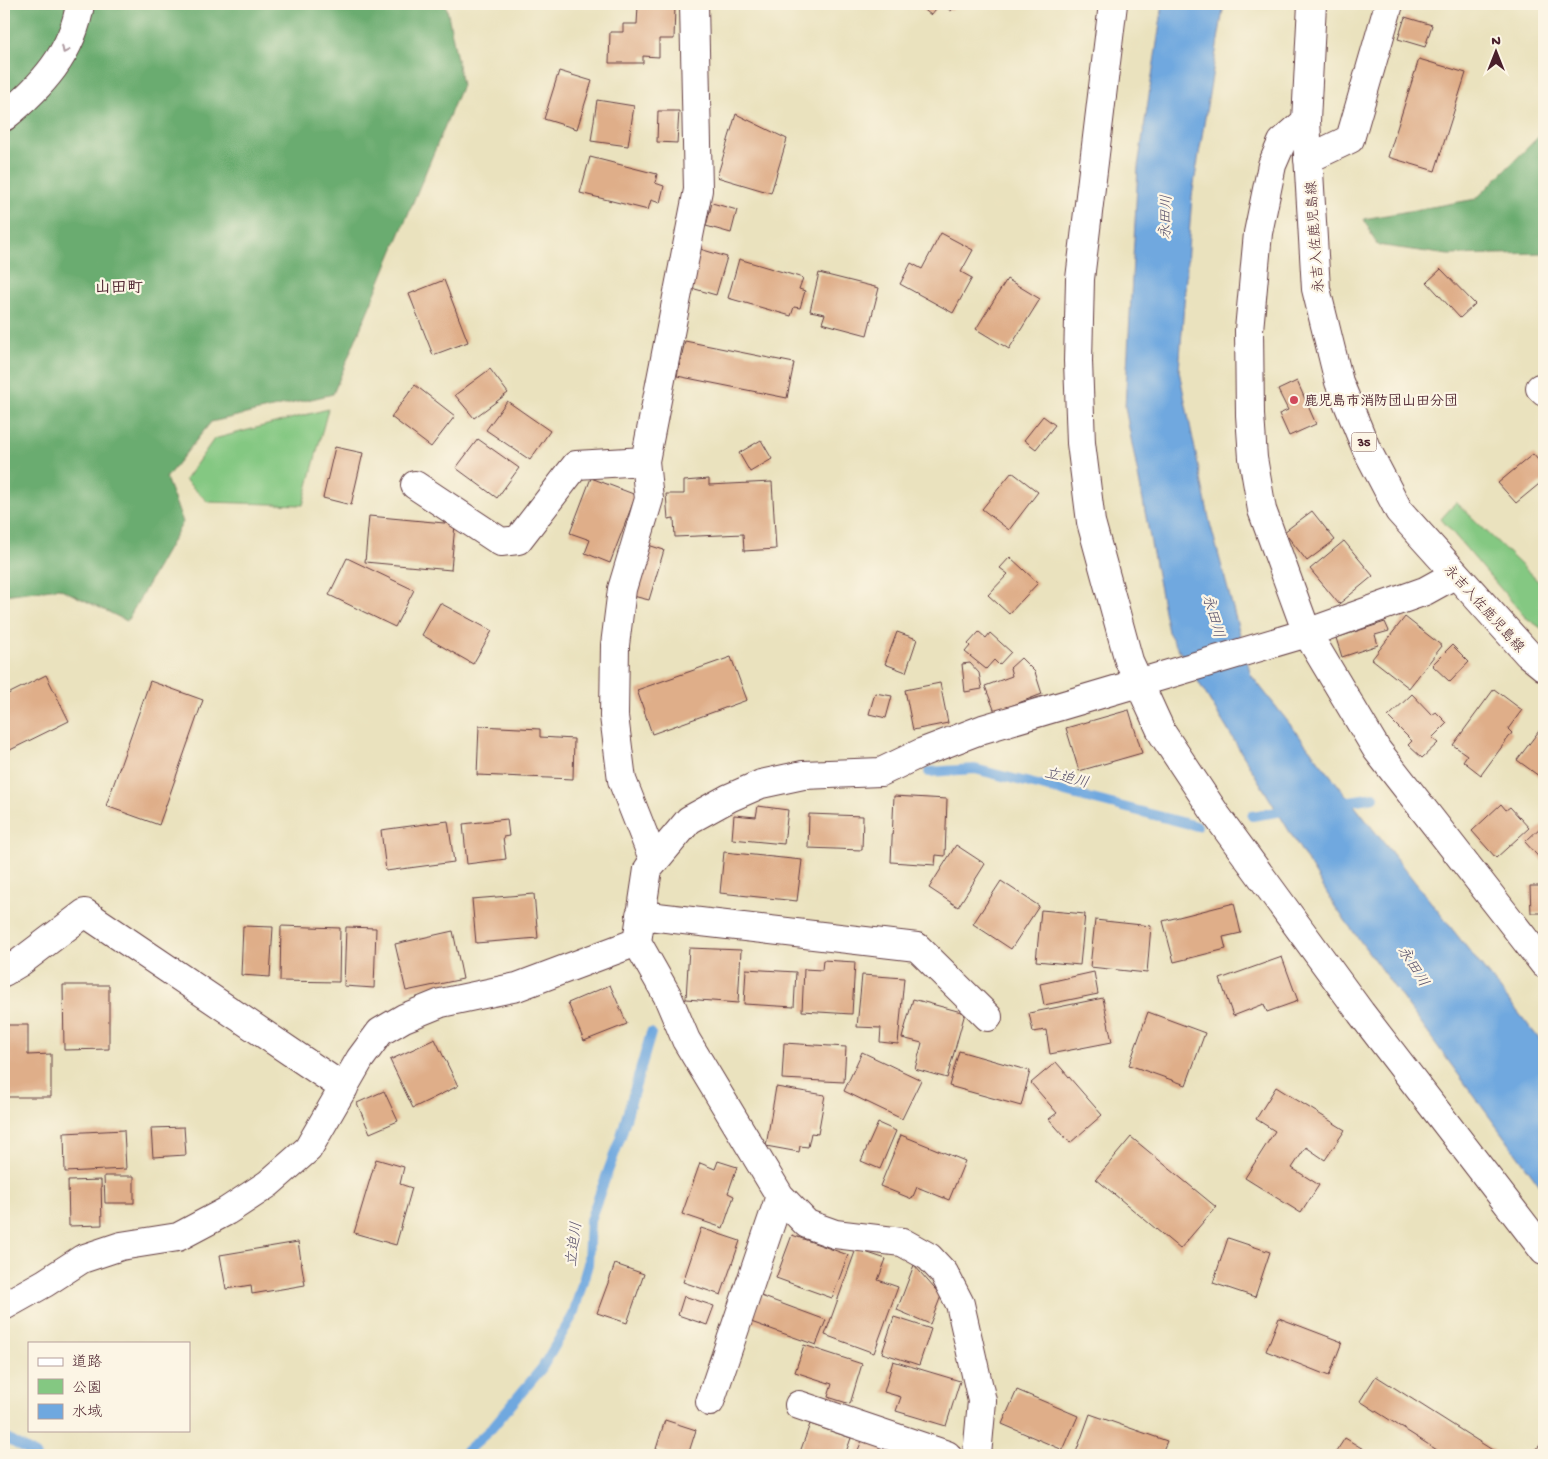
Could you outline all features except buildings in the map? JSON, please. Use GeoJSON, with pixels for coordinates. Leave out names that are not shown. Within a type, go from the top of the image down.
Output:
{"type":"FeatureCollection","features":[{"type":"Feature","properties":{"kind":"street"},"geometry":{"type":"LineString","coordinates":[[4,117],[41,84],[65,52],[80,4]]}},
{"type":"Feature","properties":{"kind":"street"},"geometry":{"type":"LineString","coordinates":[[654,861],[622,780],[614,716],[615,645],[622,589],[649,499],[645,461],[698,190],[694,4]]}},
{"type":"Feature","properties":{"kind":"street"},"geometry":{"type":"LineString","coordinates":[[1112,4],[1080,279],[1078,361],[1081,443],[1091,522],[1129,661],[1162,733],[1217,816],[1361,1013],[1544,1251]]}},
{"type":"Feature","properties":{"kind":"street","name":"永吉入佐鹿児島線"},"geometry":{"type":"LineString","coordinates":[[1312,4],[1306,121],[1316,289],[1339,382],[1366,448],[1399,511],[1454,575],[1528,654],[1544,667]]}},
{"type":"Feature","properties":{"kind":"street"},"geometry":{"type":"LineString","coordinates":[[1308,159],[1350,138],[1389,4]]}},
{"type":"Feature","properties":{"kind":"street"},"geometry":{"type":"LineString","coordinates":[[1306,121],[1282,142],[1272,165],[1258,233],[1249,340],[1250,414],[1253,458],[1262,510],[1307,633],[1377,750],[1544,964]]}},
{"type":"Feature","properties":{"kind":"street"},"geometry":{"type":"LineString","coordinates":[[415,485],[501,542],[518,540],[576,465],[645,461]]}},
{"type":"Feature","properties":{"kind":"street"},"geometry":{"type":"LineString","coordinates":[[977,1455],[982,1401],[960,1304],[944,1273],[929,1257],[902,1242],[835,1234],[807,1224],[780,1196],[686,1040],[667,994],[637,942],[648,870],[689,820],[729,798],[761,784],[803,775],[881,772],[923,752],[983,729],[1307,633],[1425,591],[1454,575]]}},
{"type":"Feature","properties":{"kind":"street"},"geometry":{"type":"LineString","coordinates":[[4,972],[19,963],[85,913],[344,1088]]}},
{"type":"Feature","properties":{"kind":"street"},"geometry":{"type":"LineString","coordinates":[[640,915],[917,946],[988,1017]]}},
{"type":"Feature","properties":{"kind":"street"},"geometry":{"type":"LineString","coordinates":[[4,1306],[45,1284],[82,1259],[121,1246],[178,1236],[227,1211],[268,1184],[308,1149],[360,1059],[380,1032],[404,1018],[441,1003],[517,987],[637,942]]}},
{"type":"Feature","properties":{"kind":"street"},"geometry":{"type":"LineString","coordinates":[[710,1402],[780,1196]]}},
{"type":"Feature","properties":{"kind":"street"},"geometry":{"type":"LineString","coordinates":[[799,1405],[947,1455]]}},
{"type":"Feature","properties":{"kind":"green space"},"geometry":{"type":"Polygon","coordinates":[[[4,4],[446,4],[462,85],[333,394],[211,422],[166,478],[183,522],[127,621],[59,588],[4,595],[4,4]]]}},
{"type":"Feature","properties":{"kind":"green space"},"geometry":{"type":"Polygon","coordinates":[[[1544,131],[1544,253],[1448,255],[1377,245],[1364,219],[1476,199],[1544,131]]]}},
{"type":"Feature","properties":{"kind":"green space"},"geometry":{"type":"Polygon","coordinates":[[[328,409],[303,505],[208,502],[185,480],[214,439],[328,409]]]}},
{"type":"Feature","properties":{"kind":"green space"},"geometry":{"type":"Polygon","coordinates":[[[1456,502],[1544,587],[1544,630],[1525,617],[1441,519],[1456,502]]]}},
{"type":"Feature","properties":{"kind":"water","name":"永田川"},"geometry":{"type":"Polygon","coordinates":[[[1163,4],[1224,4],[1192,196],[1179,371],[1210,523],[1251,675],[1544,1045],[1544,1191],[1336,908],[1168,632],[1125,407],[1138,167],[1163,4]]]}},
{"type":"Feature","properties":{"kind":"waterway","name":"立迫川"},"geometry":{"type":"LineString","coordinates":[[929,772],[975,769],[1197,826]]}},
{"type":"Feature","properties":{"kind":"waterway"},"geometry":{"type":"LineString","coordinates":[[1339,803],[1374,797]]}},
{"type":"Feature","properties":{"kind":"waterway","name":"立迫川"},"geometry":{"type":"LineString","coordinates":[[1252,816],[1290,810]]}},
{"type":"Feature","properties":{"kind":"waterway","name":"立迫川"},"geometry":{"type":"LineString","coordinates":[[462,1455],[491,1429],[542,1368],[573,1315],[588,1264],[590,1220],[621,1136],[651,1033]]}},
{"type":"Feature","properties":{"kind":"waterway","name":"立迫川"},"geometry":{"type":"LineString","coordinates":[[4,1437],[36,1455]]}},
{"type":"Feature","properties":{"kind":"place","name":"鹿児島市消防団山田分団"},"geometry":{"type":"Point","coordinates":[1294,400]}},
{"type":"Feature","properties":{"kind":"district","name":"山田町"},"geometry":{"type":"Point","coordinates":[119,286]}}]}
